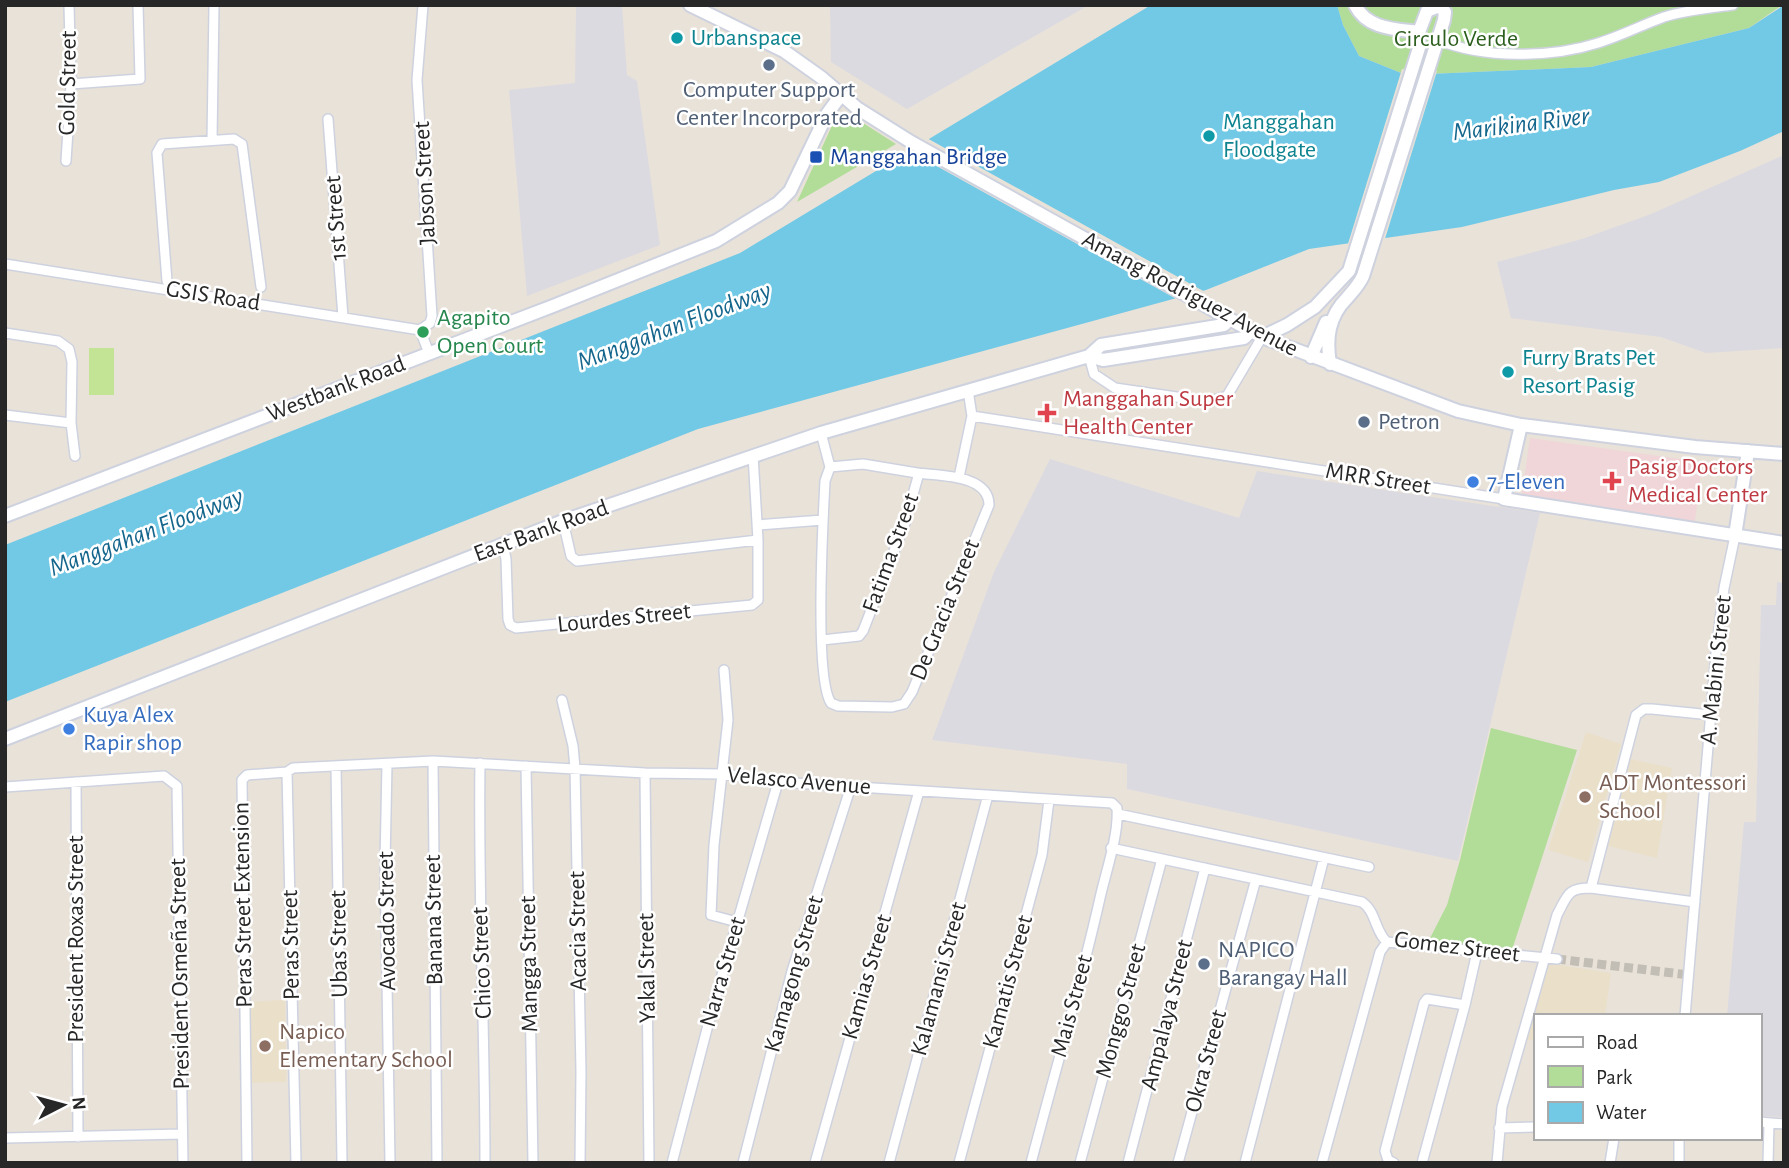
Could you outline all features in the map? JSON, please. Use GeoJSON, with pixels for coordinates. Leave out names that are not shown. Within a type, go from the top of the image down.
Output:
{"type":"FeatureCollection","features":[{"type":"Feature","properties":{"kind":"main road","name":"Amang Rodriguez Avenue"},"geometry":{"type":"LineString","coordinates":[[690,5],[784,51],[815,72],[857,108],[911,142],[1229,320],[1311,357],[1458,411],[1521,425],[1784,454]]}},
{"type":"Feature","properties":{"kind":"main road"},"geometry":{"type":"LineString","coordinates":[[1354,5],[1361,18],[1435,48]]}},
{"type":"Feature","properties":{"kind":"main road"},"geometry":{"type":"LineString","coordinates":[[1311,357],[1328,321],[1357,288],[1363,276],[1444,20],[1445,12],[1439,6],[1427,11],[1419,41]]}},
{"type":"Feature","properties":{"kind":"main road","name":"East Bank Road"},"geometry":{"type":"LineString","coordinates":[[1089,356],[1103,360],[1244,338],[1287,326],[1315,307],[1349,271],[1419,41]]}},
{"type":"Feature","properties":{"kind":"main road","name":"Westbank Road"},"geometry":{"type":"LineString","coordinates":[[5,516],[705,246],[741,227],[778,203],[790,191],[827,114],[841,95]]}},
{"type":"Feature","properties":{"kind":"main road"},"geometry":{"type":"LineString","coordinates":[[1315,307],[1318,319],[1328,321]]}},
{"type":"Feature","properties":{"kind":"main road","name":"East Bank Road"},"geometry":{"type":"LineString","coordinates":[[5,739],[563,521],[752,455],[1089,356],[1101,345],[1224,325],[1229,320]]}},
{"type":"Feature","properties":{"kind":"main road"},"geometry":{"type":"LineString","coordinates":[[1328,321],[1330,364]]}},
{"type":"Feature","properties":{"kind":"main road"},"geometry":{"type":"LineString","coordinates":[[1504,499],[1521,425]]}},
{"type":"Feature","properties":{"kind":"main road","name":"A. Mabini Street"},"geometry":{"type":"LineString","coordinates":[[1735,536],[1748,451]]}},
{"type":"Feature","properties":{"kind":"main road","name":"MRR Street"},"geometry":{"type":"LineString","coordinates":[[1504,499],[1784,543]]}},
{"type":"Feature","properties":{"kind":"street","name":"Gold Street"},"geometry":{"type":"LineString","coordinates":[[66,161],[72,84],[69,5]]}},
{"type":"Feature","properties":{"kind":"street"},"geometry":{"type":"LineString","coordinates":[[72,84],[140,79],[138,5]]}},
{"type":"Feature","properties":{"kind":"street"},"geometry":{"type":"LineString","coordinates":[[212,140],[214,5]]}},
{"type":"Feature","properties":{"kind":"street","name":"Jabson Street"},"geometry":{"type":"LineString","coordinates":[[420,330],[430,323],[432,316],[417,80],[423,5]]}},
{"type":"Feature","properties":{"kind":"street"},"geometry":{"type":"LineString","coordinates":[[1435,48],[1516,54],[1548,53],[1599,43],[1666,17],[1733,5]]}},
{"type":"Feature","properties":{"kind":"street","name":"1st Street"},"geometry":{"type":"LineString","coordinates":[[328,119],[343,317]]}},
{"type":"Feature","properties":{"kind":"street"},"geometry":{"type":"LineString","coordinates":[[167,281],[157,153],[162,144],[234,139],[242,144],[261,288]]}},
{"type":"Feature","properties":{"kind":"street","name":"GSIS Road"},"geometry":{"type":"LineString","coordinates":[[5,264],[420,330]]}},
{"type":"Feature","properties":{"kind":"street"},"geometry":{"type":"LineString","coordinates":[[420,330],[429,353]]}},
{"type":"Feature","properties":{"kind":"street"},"geometry":{"type":"LineString","coordinates":[[5,333],[58,341],[69,349],[72,362],[71,423],[75,456]]}},
{"type":"Feature","properties":{"kind":"street"},"geometry":{"type":"LineString","coordinates":[[1089,356],[1094,374],[1115,388],[1197,401],[1214,400],[1227,396],[1257,334]]}},
{"type":"Feature","properties":{"kind":"street"},"geometry":{"type":"LineString","coordinates":[[959,477],[972,416],[968,390]]}},
{"type":"Feature","properties":{"kind":"street"},"geometry":{"type":"LineString","coordinates":[[5,415],[71,423]]}},
{"type":"Feature","properties":{"kind":"street","name":"MRR Street"},"geometry":{"type":"LineString","coordinates":[[972,416],[1504,499]]}},
{"type":"Feature","properties":{"kind":"street"},"geometry":{"type":"LineString","coordinates":[[821,433],[830,467]]}},
{"type":"Feature","properties":{"kind":"street","name":"Lourdes Street"},"geometry":{"type":"LineString","coordinates":[[503,545],[508,620],[510,625],[516,628],[752,605],[758,600],[758,540],[752,455]]}},
{"type":"Feature","properties":{"kind":"street","name":"De Gracia Street"},"geometry":{"type":"LineString","coordinates":[[863,464],[919,473],[959,477],[983,489],[989,496],[989,505],[912,692],[904,704],[892,707],[838,706],[831,703],[824,688],[822,639],[825,481],[830,467],[863,464]]}},
{"type":"Feature","properties":{"kind":"street","name":"Fatima Street"},"geometry":{"type":"LineString","coordinates":[[822,639],[859,636],[863,631],[905,523],[919,473]]}},
{"type":"Feature","properties":{"kind":"street"},"geometry":{"type":"LineString","coordinates":[[757,525],[823,520]]}},
{"type":"Feature","properties":{"kind":"street"},"geometry":{"type":"LineString","coordinates":[[563,521],[571,556],[577,561],[758,540]]}},
{"type":"Feature","properties":{"kind":"street","name":"A. Mabini Street"},"geometry":{"type":"LineString","coordinates":[[1685,1014],[1710,715],[1724,588],[1735,536]]}},
{"type":"Feature","properties":{"kind":"street"},"geometry":{"type":"LineString","coordinates":[[724,670],[728,720],[714,845],[711,915],[737,922]]}},
{"type":"Feature","properties":{"kind":"street","name":"Acacia Street"},"geometry":{"type":"LineString","coordinates":[[562,700],[575,768],[581,1072],[580,1163]]}},
{"type":"Feature","properties":{"kind":"street"},"geometry":{"type":"LineString","coordinates":[[1591,888],[1636,715],[1644,709],[1710,715]]}},
{"type":"Feature","properties":{"kind":"street","name":"Velasco Avenue"},"geometry":{"type":"LineString","coordinates":[[288,771],[433,761],[645,773],[723,774],[778,782],[1112,803],[1118,814]]}},
{"type":"Feature","properties":{"kind":"street","name":"Banana Street"},"geometry":{"type":"LineString","coordinates":[[433,761],[437,1163]]}},
{"type":"Feature","properties":{"kind":"street","name":"Chico Street"},"geometry":{"type":"LineString","coordinates":[[480,763],[478,860],[485,1067],[485,1163]]}},
{"type":"Feature","properties":{"kind":"street","name":"Avocado Street"},"geometry":{"type":"LineString","coordinates":[[387,764],[385,863],[390,1163]]}},
{"type":"Feature","properties":{"kind":"street","name":"Ubas Street"},"geometry":{"type":"LineString","coordinates":[[337,766],[342,1163]]}},
{"type":"Feature","properties":{"kind":"street","name":"Mangga Street"},"geometry":{"type":"LineString","coordinates":[[526,766],[533,1163]]}},
{"type":"Feature","properties":{"kind":"street","name":"Peras Street Extension"},"geometry":{"type":"LineString","coordinates":[[247,1163],[242,780],[247,775],[288,771]]}},
{"type":"Feature","properties":{"kind":"street","name":"Peras Street"},"geometry":{"type":"LineString","coordinates":[[288,771],[296,1163]]}},
{"type":"Feature","properties":{"kind":"street","name":"Yakal Street"},"geometry":{"type":"LineString","coordinates":[[645,773],[649,1163]]}},
{"type":"Feature","properties":{"kind":"street","name":"President Osmeña Street"},"geometry":{"type":"LineString","coordinates":[[76,782],[164,776],[177,786],[183,1163]]}},
{"type":"Feature","properties":{"kind":"street"},"geometry":{"type":"LineString","coordinates":[[5,787],[76,782]]}},
{"type":"Feature","properties":{"kind":"street","name":"President Roxas Street"},"geometry":{"type":"LineString","coordinates":[[76,782],[78,1137]]}},
{"type":"Feature","properties":{"kind":"street","name":"Narra Street"},"geometry":{"type":"LineString","coordinates":[[672,1163],[778,782]]}},
{"type":"Feature","properties":{"kind":"street","name":"Kamagong Street"},"geometry":{"type":"LineString","coordinates":[[743,1163],[792,971],[851,786]]}},
{"type":"Feature","properties":{"kind":"street","name":"Kamias Street"},"geometry":{"type":"LineString","coordinates":[[815,1163],[919,791]]}},
{"type":"Feature","properties":{"kind":"street","name":"Kalamansi Street"},"geometry":{"type":"LineString","coordinates":[[889,1163],[988,795]]}},
{"type":"Feature","properties":{"kind":"street","name":"Kamatis Street"},"geometry":{"type":"LineString","coordinates":[[959,1163],[1042,855],[1049,800]]}},
{"type":"Feature","properties":{"kind":"street"},"geometry":{"type":"LineString","coordinates":[[1256,879],[1111,848],[1118,814],[1369,867]]}},
{"type":"Feature","properties":{"kind":"street","name":"Mais Street"},"geometry":{"type":"LineString","coordinates":[[1031,1163],[1094,925],[1111,848]]}},
{"type":"Feature","properties":{"kind":"street"},"geometry":{"type":"LineString","coordinates":[[1245,1163],[1324,858]]}},
{"type":"Feature","properties":{"kind":"street","name":"Monggo Street"},"geometry":{"type":"LineString","coordinates":[[1080,1163],[1162,859]]}},
{"type":"Feature","properties":{"kind":"street","name":"Ampalaya Street"},"geometry":{"type":"LineString","coordinates":[[1128,1163],[1205,868]]}},
{"type":"Feature","properties":{"kind":"street","name":"Gomez Street"},"geometry":{"type":"LineString","coordinates":[[1256,879],[1363,902],[1368,906],[1381,936],[1387,942],[1557,958]]}},
{"type":"Feature","properties":{"kind":"street","name":"Okra Street"},"geometry":{"type":"LineString","coordinates":[[1178,1163],[1256,879]]}},
{"type":"Feature","properties":{"kind":"street"},"geometry":{"type":"LineString","coordinates":[[1497,1163],[1502,1107],[1557,915],[1570,891],[1591,888],[1695,902]]}},
{"type":"Feature","properties":{"kind":"street"},"geometry":{"type":"LineString","coordinates":[[1322,1163],[1380,952],[1387,942]]}},
{"type":"Feature","properties":{"kind":"street"},"geometry":{"type":"LineString","coordinates":[[1422,1163],[1477,952]]}},
{"type":"Feature","properties":{"kind":"street"},"geometry":{"type":"LineString","coordinates":[[1394,1163],[1388,1160],[1385,1151],[1424,1003],[1433,998],[1465,1005]]}},
{"type":"Feature","properties":{"kind":"street"},"geometry":{"type":"LineString","coordinates":[[1768,1163],[1764,1122],[1784,1124]]}},
{"type":"Feature","properties":{"kind":"street"},"geometry":{"type":"LineString","coordinates":[[1499,1128],[1534,1127]]}},
{"type":"Feature","properties":{"kind":"street"},"geometry":{"type":"LineString","coordinates":[[5,1138],[182,1134]]}},
{"type":"Feature","properties":{"kind":"street"},"geometry":{"type":"LineString","coordinates":[[1610,1163],[1615,1140]]}},
{"type":"Feature","properties":{"kind":"street"},"geometry":{"type":"LineString","coordinates":[[1678,1163],[1679,1140]]}},
{"type":"Feature","properties":{"kind":"shaded area"},"geometry":{"type":"Polygon","coordinates":[[[576,5],[622,5],[627,75],[637,81],[660,245],[527,296],[509,90],[575,83],[576,5]]]}},
{"type":"Feature","properties":{"kind":"shaded area"},"geometry":{"type":"Polygon","coordinates":[[[830,5],[1089,5],[907,109],[831,62],[830,5]]]}},
{"type":"Feature","properties":{"kind":"shaded area"},"geometry":{"type":"Polygon","coordinates":[[[1784,155],[1784,348],[1706,353],[1661,337],[1511,318],[1497,262],[1582,239],[1651,214],[1784,155]]]}},
{"type":"Feature","properties":{"kind":"shaded area","name":"Pasig Doctors Medical Center"},"geometry":{"type":"Polygon","coordinates":[[[1530,438],[1702,462],[1695,521],[1521,500],[1530,438]]]}},
{"type":"Feature","properties":{"kind":"shaded area"},"geometry":{"type":"Polygon","coordinates":[[[1050,459],[1239,518],[1257,471],[1540,513],[1458,861],[1127,789],[1127,764],[932,740],[994,572],[1050,459]]]}},
{"type":"Feature","properties":{"kind":"shaded area"},"geometry":{"type":"Polygon","coordinates":[[[1777,582],[1784,583],[1784,1117],[1761,1116],[1761,1014],[1727,1014],[1744,822],[1756,822],[1761,605],[1776,605],[1777,582]]]}},
{"type":"Feature","properties":{"kind":"shaded area","name":"ADT Montessori School"},"geometry":{"type":"Polygon","coordinates":[[[1586,732],[1621,744],[1588,862],[1548,850],[1586,732]]]}},
{"type":"Feature","properties":{"kind":"shaded area","name":"ADT Montessori School"},"geometry":{"type":"Polygon","coordinates":[[[1630,759],[1672,768],[1657,858],[1608,846],[1630,759]]]}},
{"type":"Feature","properties":{"kind":"shaded area"},"geometry":{"type":"Polygon","coordinates":[[[1547,963],[1611,973],[1605,1014],[1534,1014],[1534,1040],[1526,1040],[1547,963]]]}},
{"type":"Feature","properties":{"kind":"shaded area","name":"Napico Elementary School"},"geometry":{"type":"Polygon","coordinates":[[[285,1000],[286,1082],[245,1083],[242,1002],[285,1000]]]}},
{"type":"Feature","properties":{"kind":"green space","name":"Circulo Verde"},"geometry":{"type":"Polygon","coordinates":[[[1337,5],[1782,5],[1749,28],[1591,67],[1406,75],[1359,56],[1343,25],[1337,5]]]}},
{"type":"Feature","properties":{"kind":"green space"},"geometry":{"type":"Polygon","coordinates":[[[843,118],[863,123],[896,144],[797,202],[835,119],[843,118]]]}},
{"type":"Feature","properties":{"kind":"green space"},"geometry":{"type":"Polygon","coordinates":[[[89,348],[114,348],[114,395],[89,395],[89,348]]]}},
{"type":"Feature","properties":{"kind":"green space"},"geometry":{"type":"Polygon","coordinates":[[[1491,728],[1577,750],[1511,953],[1426,946],[1447,905],[1491,728]]]}},
{"type":"Feature","properties":{"kind":"water"},"geometry":{"type":"Polygon","coordinates":[[[1151,5],[1337,5],[1343,25],[1359,56],[1406,75],[1591,67],[1749,28],[1784,5],[1784,131],[1659,182],[1614,190],[1462,227],[1309,249],[1206,290],[698,429],[5,702],[5,545],[740,253],[1151,5]]]}},
{"type":"Feature","properties":{"kind":"pier"},"geometry":{"type":"Polygon","coordinates":[[[1402,69],[1437,71],[1384,242],[1347,247],[1402,69]]]}},
{"type":"Feature","properties":{"kind":"pier"},"geometry":{"type":"Polygon","coordinates":[[[925,137],[1207,293],[1180,301],[906,149],[925,137]]]}},
{"type":"Feature","properties":{"kind":"tunnel"},"geometry":{"type":"LineString","coordinates":[[1557,959],[1689,975]]}},
{"type":"Feature","properties":{"kind":"place","name":"Urbanspace"},"geometry":{"type":"Point","coordinates":[677,38]}},
{"type":"Feature","properties":{"kind":"place","name":"Computer Support Center Incorporated"},"geometry":{"type":"Point","coordinates":[769,65]}},
{"type":"Feature","properties":{"kind":"place","name":"Manggahan Floodgate"},"geometry":{"type":"Point","coordinates":[1209,136]}},
{"type":"Feature","properties":{"kind":"place","name":"Manggahan Bridge"},"geometry":{"type":"Point","coordinates":[816,157]}},
{"type":"Feature","properties":{"kind":"place","name":"Agapito Open Court"},"geometry":{"type":"Point","coordinates":[423,332]}},
{"type":"Feature","properties":{"kind":"place","name":"Furry Brats Pet Resort Pasig"},"geometry":{"type":"Point","coordinates":[1508,372]}},
{"type":"Feature","properties":{"kind":"place","name":"Manggahan Super Health Center"},"geometry":{"type":"Point","coordinates":[1047,413]}},
{"type":"Feature","properties":{"kind":"place","name":"Petron"},"geometry":{"type":"Point","coordinates":[1364,422]}},
{"type":"Feature","properties":{"kind":"place","name":"Pasig Doctors Medical Center"},"geometry":{"type":"Point","coordinates":[1612,481]}},
{"type":"Feature","properties":{"kind":"place","name":"7-Eleven"},"geometry":{"type":"Point","coordinates":[1473,482]}},
{"type":"Feature","properties":{"kind":"place","name":"Kuya Alex Rapir shop"},"geometry":{"type":"Point","coordinates":[69,729]}},
{"type":"Feature","properties":{"kind":"place","name":"ADT Montessori School"},"geometry":{"type":"Point","coordinates":[1585,797]}},
{"type":"Feature","properties":{"kind":"place","name":"NAPICO Barangay Hall"},"geometry":{"type":"Point","coordinates":[1204,964]}},
{"type":"Feature","properties":{"kind":"place","name":"Napico Elementary School"},"geometry":{"type":"Point","coordinates":[265,1046]}},
{"type":"Feature","properties":{"kind":"water label","name":"Marikina River"},"geometry":{"type":"Point","coordinates":[1521,124]}},
{"type":"Feature","properties":{"kind":"water label","name":"Manggahan Floodway"},"geometry":{"type":"Point","coordinates":[674,326]}},
{"type":"Feature","properties":{"kind":"water label","name":"Manggahan Floodway"},"geometry":{"type":"Point","coordinates":[146,532]}}]}
